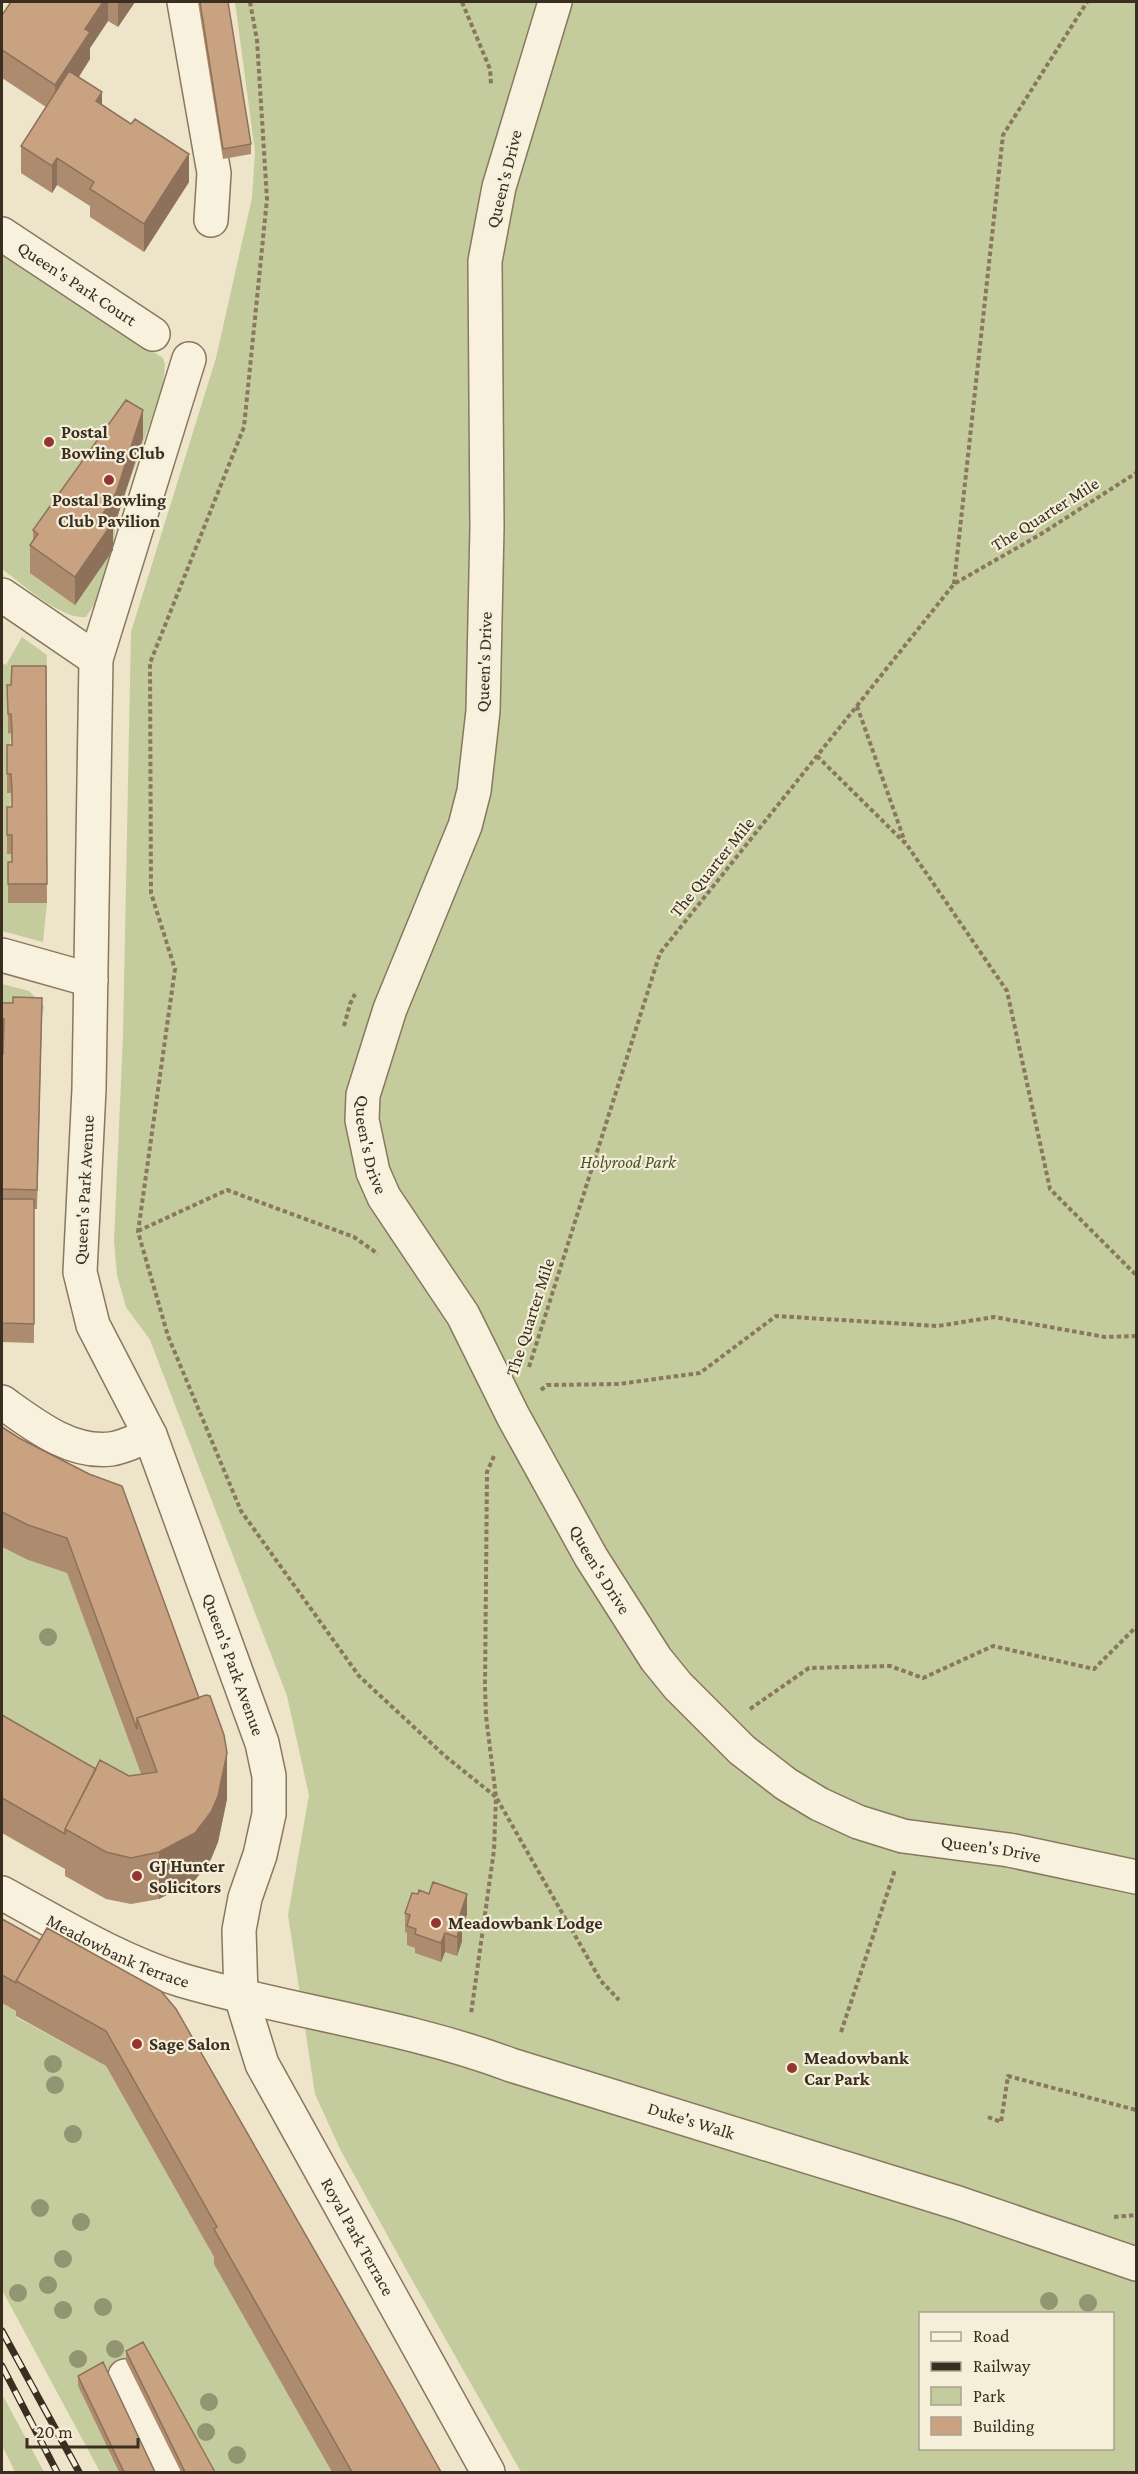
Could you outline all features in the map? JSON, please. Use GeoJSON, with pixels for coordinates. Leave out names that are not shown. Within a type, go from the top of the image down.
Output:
{"type":"FeatureCollection","features":[{"type":"Feature","properties":{"kind":"street"},"geometry":{"type":"LineString","coordinates":[[184,2],[214,173],[211,220]]}},
{"type":"Feature","properties":{"kind":"street","name":"Queen's Drive"},"geometry":{"type":"LineString","coordinates":[[555,2],[499,187],[485,261],[487,526],[483,711],[474,791],[465,826],[390,1010],[363,1095],[362,1120],[373,1172],[384,1197],[463,1315],[513,1416],[591,1557],[656,1659],[678,1686],[742,1750],[786,1784],[819,1804],[858,1822],[903,1836],[1009,1850],[1137,1877]]}},
{"type":"Feature","properties":{"kind":"street","name":"Queen's Park Court"},"geometry":{"type":"LineString","coordinates":[[2,234],[153,334]]}},
{"type":"Feature","properties":{"kind":"street","name":"Queen's Park Avenue"},"geometry":{"type":"LineString","coordinates":[[189,358],[96,659],[89,1089],[80,1272],[93,1325],[150,1434],[262,1743],[268,1776],[269,1814],[260,1855],[245,1898],[239,1930],[241,1996]]}},
{"type":"Feature","properties":{"kind":"street"},"geometry":{"type":"LineString","coordinates":[[2,595],[96,659]]}},
{"type":"Feature","properties":{"kind":"street"},"geometry":{"type":"LineString","coordinates":[[2,955],[91,980]]}},
{"type":"Feature","properties":{"kind":"street"},"geometry":{"type":"LineString","coordinates":[[2,1402],[56,1437],[84,1448],[111,1449],[150,1434]]}},
{"type":"Feature","properties":{"kind":"street","name":"Meadowbank Terrace"},"geometry":{"type":"LineString","coordinates":[[2,1893],[116,1954],[179,1979],[241,1996]]}},
{"type":"Feature","properties":{"kind":"street","name":"Duke's Walk"},"geometry":{"type":"LineString","coordinates":[[241,1996],[466,2048],[510,2065],[958,2203],[1137,2264]]}},
{"type":"Feature","properties":{"kind":"street","name":"Royal Park Terrace"},"geometry":{"type":"LineString","coordinates":[[241,1996],[262,2064],[488,2472]]}},
{"type":"Feature","properties":{"kind":"street"},"geometry":{"type":"LineString","coordinates":[[125,2376],[171,2472]]}},
{"type":"Feature","properties":{"kind":"path"},"geometry":{"type":"LineString","coordinates":[[250,2],[257,40],[267,199],[244,427],[150,663],[151,893],[175,969],[138,1232],[168,1336],[242,1511],[360,1676],[445,1756],[496,1797],[601,1981],[619,2000]]}},
{"type":"Feature","properties":{"kind":"path"},"geometry":{"type":"LineString","coordinates":[[462,2],[490,69],[492,92]]}},
{"type":"Feature","properties":{"kind":"path"},"geometry":{"type":"LineString","coordinates":[[954,584],[1003,135],[1087,2]]}},
{"type":"Feature","properties":{"kind":"path","name":"The Quarter Mile"},"geometry":{"type":"LineString","coordinates":[[513,1416],[660,952],[954,584],[1041,534],[1137,473]]}},
{"type":"Feature","properties":{"kind":"path"},"geometry":{"type":"LineString","coordinates":[[857,706],[907,845]]}},
{"type":"Feature","properties":{"kind":"path"},"geometry":{"type":"LineString","coordinates":[[817,756],[907,845],[1007,991],[1050,1189],[1137,1275]]}},
{"type":"Feature","properties":{"kind":"path"},"geometry":{"type":"LineString","coordinates":[[138,1232],[227,1190],[354,1237],[382,1257]]}},
{"type":"Feature","properties":{"kind":"path"},"geometry":{"type":"LineString","coordinates":[[513,1416],[547,1385],[618,1384],[700,1373],[776,1316],[938,1326],[993,1317],[1105,1337],[1137,1336]]}},
{"type":"Feature","properties":{"kind":"path"},"geometry":{"type":"LineString","coordinates":[[466,2048],[494,1850],[496,1797],[486,1716],[485,1530],[487,1472],[498,1446]]}},
{"type":"Feature","properties":{"kind":"path"},"geometry":{"type":"LineString","coordinates":[[723,1732],[768,1695],[809,1668],[890,1666],[923,1678],[993,1646],[1094,1669],[1137,1627]]}},
{"type":"Feature","properties":{"kind":"path"},"geometry":{"type":"LineString","coordinates":[[842,2032],[898,1861],[903,1836]]}},
{"type":"Feature","properties":{"kind":"path"},"geometry":{"type":"LineString","coordinates":[[988,2117],[1001,2122],[1008,2076],[1137,2110]]}},
{"type":"Feature","properties":{"kind":"green space","name":"Holyrood Park"},"geometry":{"type":"Polygon","coordinates":[[[235,2],[1136,2],[1136,2472],[521,2472],[340,2149],[315,2094],[288,1915],[309,1795],[287,1696],[150,1340],[126,1307],[117,1275],[114,1241],[123,1036],[131,632],[216,358],[252,198],[255,152],[235,2]]]}},
{"type":"Feature","properties":{"kind":"green space"},"geometry":{"type":"Polygon","coordinates":[[[2,252],[163,358],[165,365],[163,385],[116,521],[113,550],[95,603],[86,617],[65,613],[54,607],[2,569],[2,252]]]}},
{"type":"Feature","properties":{"kind":"green space"},"geometry":{"type":"Polygon","coordinates":[[[22,637],[47,655],[46,685],[7,704],[8,733],[11,733],[7,793],[11,793],[8,854],[12,854],[12,881],[8,903],[47,903],[43,942],[2,931],[2,663],[6,665],[22,637]]]}},
{"type":"Feature","properties":{"kind":"green space"},"geometry":{"type":"Polygon","coordinates":[[[2,984],[29,991],[44,1006],[42,1017],[13,1016],[2,1022],[2,984]]]}},
{"type":"Feature","properties":{"kind":"green space"},"geometry":{"type":"Polygon","coordinates":[[[2,1547],[28,1560],[67,1573],[157,1818],[2,1751],[2,1547]]]}},
{"type":"Feature","properties":{"kind":"green space"},"geometry":{"type":"Polygon","coordinates":[[[2,2003],[19,2013],[16,2017],[106,2066],[333,2472],[216,2472],[145,2347],[78,2386],[119,2472],[100,2472],[2,2290],[2,2003]]]}},
{"type":"Feature","properties":{"kind":"green space"},"geometry":{"type":"Polygon","coordinates":[[[2,2393],[44,2472],[15,2472],[2,2445],[2,2393]]]}},
{"type":"Feature","properties":{"kind":"building"},"geometry":{"type":"Polygon","coordinates":[[[11,2],[103,2],[85,29],[90,32],[55,85],[2,50],[2,15],[11,2]]]}},
{"type":"Feature","properties":{"kind":"building"},"geometry":{"type":"Polygon","coordinates":[[[200,2],[228,2],[251,144],[223,149],[200,2]]]}},
{"type":"Feature","properties":{"kind":"building"},"geometry":{"type":"Polygon","coordinates":[[[69,71],[102,92],[96,101],[131,124],[135,119],[189,154],[144,224],[90,189],[94,182],[57,158],[52,166],[21,146],[69,71]]]}},
{"type":"Feature","properties":{"kind":"building","name":"Postal Bowling Club Pavilion"},"geometry":{"type":"Polygon","coordinates":[[[126,400],[143,410],[116,493],[102,515],[113,522],[75,577],[30,545],[38,534],[33,530],[126,400]]]}},
{"type":"Feature","properties":{"kind":"building"},"geometry":{"type":"Polygon","coordinates":[[[12,666],[46,666],[47,884],[8,884],[8,862],[12,862],[12,835],[7,835],[7,807],[12,807],[12,791],[11,774],[7,774],[7,745],[12,745],[12,730],[11,714],[8,714],[7,685],[11,685],[12,666]]]}},
{"type":"Feature","properties":{"kind":"building"},"geometry":{"type":"Polygon","coordinates":[[[13,997],[42,998],[37,1190],[2,1189],[4,1019],[2,1019],[2,1003],[13,1003],[13,997]]]}},
{"type":"Feature","properties":{"kind":"building"},"geometry":{"type":"Polygon","coordinates":[[[2,1199],[34,1199],[34,1324],[2,1323],[2,1199]]]}},
{"type":"Feature","properties":{"kind":"building"},"geometry":{"type":"Polygon","coordinates":[[[2,1427],[89,1474],[122,1486],[199,1698],[137,1718],[137,1729],[67,1538],[28,1525],[2,1512],[2,1427]]]}},
{"type":"Feature","properties":{"kind":"building"},"geometry":{"type":"Polygon","coordinates":[[[206,1695],[210,1696],[224,1735],[227,1753],[218,1796],[211,1812],[195,1833],[159,1852],[131,1858],[106,1852],[65,1829],[100,1760],[129,1776],[157,1772],[137,1718],[206,1695]]]}},
{"type":"Feature","properties":{"kind":"building"},"geometry":{"type":"Polygon","coordinates":[[[2,1715],[96,1769],[65,1829],[65,1834],[2,1798],[2,1715]]]}},
{"type":"Feature","properties":{"kind":"building"},"geometry":{"type":"Polygon","coordinates":[[[433,1882],[467,1894],[458,1921],[462,1922],[457,1937],[445,1933],[441,1943],[415,1934],[416,1929],[407,1926],[410,1915],[405,1913],[412,1893],[418,1894],[419,1890],[429,1894],[433,1882]]]}},
{"type":"Feature","properties":{"kind":"building"},"geometry":{"type":"Polygon","coordinates":[[[2,1919],[40,1940],[16,1983],[2,1975],[2,1919]]]}},
{"type":"Feature","properties":{"kind":"building"},"geometry":{"type":"Polygon","coordinates":[[[47,1928],[161,1991],[176,2009],[441,2472],[352,2472],[214,2229],[217,2227],[106,2031],[16,1981],[47,1928]]]}},
{"type":"Feature","properties":{"kind":"building"},"geometry":{"type":"Polygon","coordinates":[[[143,2342],[215,2472],[185,2472],[126,2351],[143,2342]]]}},
{"type":"Feature","properties":{"kind":"building"},"geometry":{"type":"Polygon","coordinates":[[[103,2362],[155,2472],[124,2472],[78,2376],[103,2362]]]}},
{"type":"Feature","properties":{"kind":"railway"},"geometry":{"type":"LineString","coordinates":[[2,2331],[79,2472]]}},
{"type":"Feature","properties":{"kind":"railway"},"geometry":{"type":"LineString","coordinates":[[2,2366],[57,2472]]}},
{"type":"Feature","properties":{"kind":"place","name":"Postal Bowling Club"},"geometry":{"type":"Point","coordinates":[49,442]}},
{"type":"Feature","properties":{"kind":"place","name":"Postal Bowling Club Pavilion"},"geometry":{"type":"Point","coordinates":[109,480]}},
{"type":"Feature","properties":{"kind":"place","name":"GJ Hunter Solicitors"},"geometry":{"type":"Point","coordinates":[137,1876]}},
{"type":"Feature","properties":{"kind":"place","name":"Meadowbank Lodge"},"geometry":{"type":"Point","coordinates":[436,1923]}},
{"type":"Feature","properties":{"kind":"place","name":"Sage Salon"},"geometry":{"type":"Point","coordinates":[137,2044]}},
{"type":"Feature","properties":{"kind":"place","name":"Meadowbank Car Park"},"geometry":{"type":"Point","coordinates":[792,2068]}}]}
